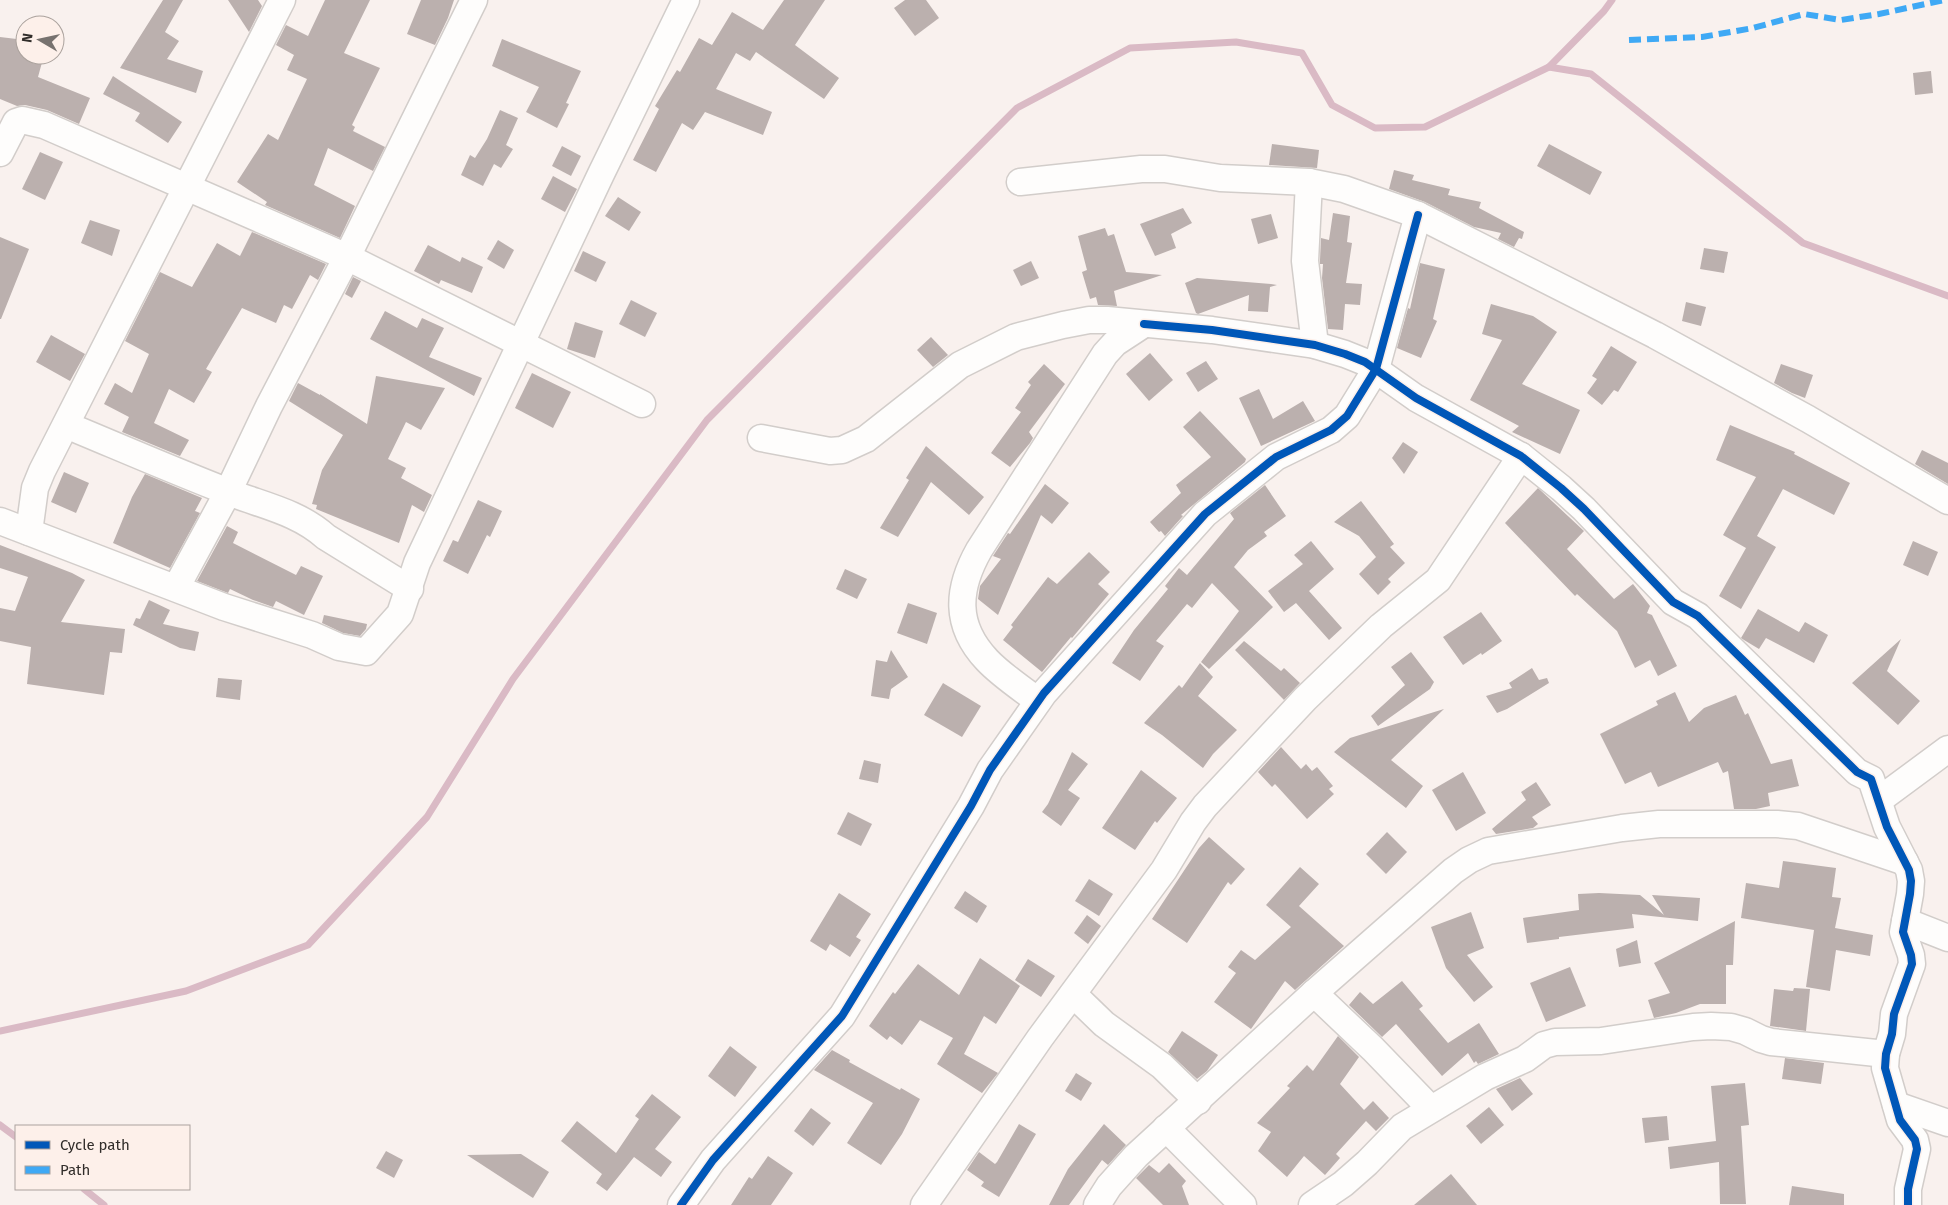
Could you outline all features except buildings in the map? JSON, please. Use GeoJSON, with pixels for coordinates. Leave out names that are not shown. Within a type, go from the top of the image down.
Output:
{"type":"FeatureCollection","features":[{"type":"Feature","properties":{"kind":"street"},"geometry":{"type":"LineString","coordinates":[[29,532],[34,488],[282,0]]}},
{"type":"Feature","properties":{"kind":"street"},"geometry":{"type":"LineString","coordinates":[[176,588],[228,492],[269,406],[347,256],[474,0]]}},
{"type":"Feature","properties":{"kind":"street"},"geometry":{"type":"LineString","coordinates":[[0,520],[224,607],[312,635],[339,648],[366,652],[400,614],[418,563],[601,174],[686,0]]}},
{"type":"Feature","properties":{"kind":"street"},"geometry":{"type":"LineString","coordinates":[[0,153],[16,122],[26,121],[44,124],[347,256],[642,404]]}},
{"type":"Feature","properties":{"kind":"street"},"geometry":{"type":"LineString","coordinates":[[1020,182],[1141,169],[1165,169],[1220,178],[1308,182],[1344,189],[1418,215],[1655,334],[1808,419],[1948,501]]}},
{"type":"Feature","properties":{"kind":"street"},"geometry":{"type":"LineString","coordinates":[[1308,182],[1306,261],[1315,345]]}},
{"type":"Feature","properties":{"kind":"street"},"geometry":{"type":"LineString","coordinates":[[681,1205],[713,1160],[842,1016],[971,806],[990,770],[1038,701],[1062,671],[1205,514],[1276,457],[1331,430],[1347,416],[1376,369],[1418,215]]}},
{"type":"Feature","properties":{"kind":"street"},"geometry":{"type":"LineString","coordinates":[[761,438],[830,451],[842,450],[866,439],[960,365],[1016,338],[1063,325],[1089,320],[1107,320],[1212,330],[1315,345],[1345,354],[1376,369],[1416,398],[1521,456],[1584,509],[1673,602],[1698,616],[1857,772],[1871,779],[1887,827],[1905,862],[1911,882],[1904,921],[1904,932],[1912,964],[1894,1014],[1885,1068],[1900,1120],[1916,1140],[1917,1149],[1908,1189],[1908,1205]]}},
{"type":"Feature","properties":{"kind":"street"},"geometry":{"type":"LineString","coordinates":[[1038,701],[988,661],[975,646],[964,619],[961,602],[968,568],[1105,354],[1115,343],[1144,324]]}},
{"type":"Feature","properties":{"kind":"street"},"geometry":{"type":"LineString","coordinates":[[66,425],[228,492],[286,512],[317,529],[326,537],[410,589]]}},
{"type":"Feature","properties":{"kind":"street"},"geometry":{"type":"LineString","coordinates":[[924,1205],[1040,1038],[1164,870],[1192,822],[1204,806],[1305,700],[1380,626],[1438,580],[1521,456]]}},
{"type":"Feature","properties":{"kind":"street"},"geometry":{"type":"LineString","coordinates":[[1879,800],[1948,749]]}},
{"type":"Feature","properties":{"kind":"street"},"geometry":{"type":"LineString","coordinates":[[1919,771],[1948,769]]}},
{"type":"Feature","properties":{"kind":"street"},"geometry":{"type":"LineString","coordinates":[[1097,1205],[1109,1186],[1136,1156],[1314,994],[1453,871],[1468,860],[1488,851],[1622,828],[1659,824],[1777,824],[1798,826],[1905,862]]}},
{"type":"Feature","properties":{"kind":"street"},"geometry":{"type":"LineString","coordinates":[[1904,921],[1948,938]]}},
{"type":"Feature","properties":{"kind":"street"},"geometry":{"type":"LineString","coordinates":[[1073,994],[1104,1024],[1162,1066],[1198,1101]]}},
{"type":"Feature","properties":{"kind":"street"},"geometry":{"type":"LineString","coordinates":[[1314,994],[1353,1030],[1431,1109]]}},
{"type":"Feature","properties":{"kind":"street"},"geometry":{"type":"LineString","coordinates":[[1312,1205],[1336,1190],[1367,1163],[1402,1126],[1485,1077],[1524,1059],[1544,1045],[1555,1042],[1601,1041],[1692,1026],[1711,1026],[1731,1027],[1746,1031],[1771,1042],[1886,1054]]}},
{"type":"Feature","properties":{"kind":"street"},"geometry":{"type":"LineString","coordinates":[[1896,1105],[1948,1123]]}},
{"type":"Feature","properties":{"kind":"street"},"geometry":{"type":"LineString","coordinates":[[1166,1128],[1243,1205]]}},
{"type":"Feature","properties":{"kind":"waterway"},"geometry":{"type":"LineString","coordinates":[[1549,67],[1604,11],[1612,0]]}},
{"type":"Feature","properties":{"kind":"waterway"},"geometry":{"type":"LineString","coordinates":[[0,1031],[186,991],[308,945],[427,817],[513,679],[707,420],[1017,108],[1130,48],[1236,42],[1302,53],[1332,105],[1375,128],[1425,127],[1549,67],[1591,74],[1803,243],[1948,296]]}},
{"type":"Feature","properties":{"kind":"waterway"},"geometry":{"type":"LineString","coordinates":[[0,1125],[15,1136]]}},
{"type":"Feature","properties":{"kind":"waterway"},"geometry":{"type":"LineString","coordinates":[[85,1190],[104,1205]]}},
{"type":"Feature","properties":{"kind":"marked path"},"geometry":{"type":"LineString","coordinates":[[1629,40],[1702,37],[1753,28],[1804,14],[1841,20],[1944,0]]}},
{"type":"Feature","properties":{"kind":"cycle path"},"geometry":{"type":"LineString","coordinates":[[681,1205],[713,1160],[842,1016],[971,806],[990,770],[1044,693],[1205,514],[1276,457],[1331,430],[1347,416],[1376,369],[1418,215]]}},
{"type":"Feature","properties":{"kind":"cycle path"},"geometry":{"type":"LineString","coordinates":[[1144,324],[1212,330],[1315,345],[1345,354],[1365,362],[1416,398],[1521,456],[1584,509],[1673,602],[1698,616],[1857,772],[1871,779],[1887,827],[1909,870],[1911,881],[1903,932],[1912,964],[1894,1014],[1885,1068],[1900,1120],[1915,1140],[1917,1149],[1908,1189],[1908,1205]]}}]}
